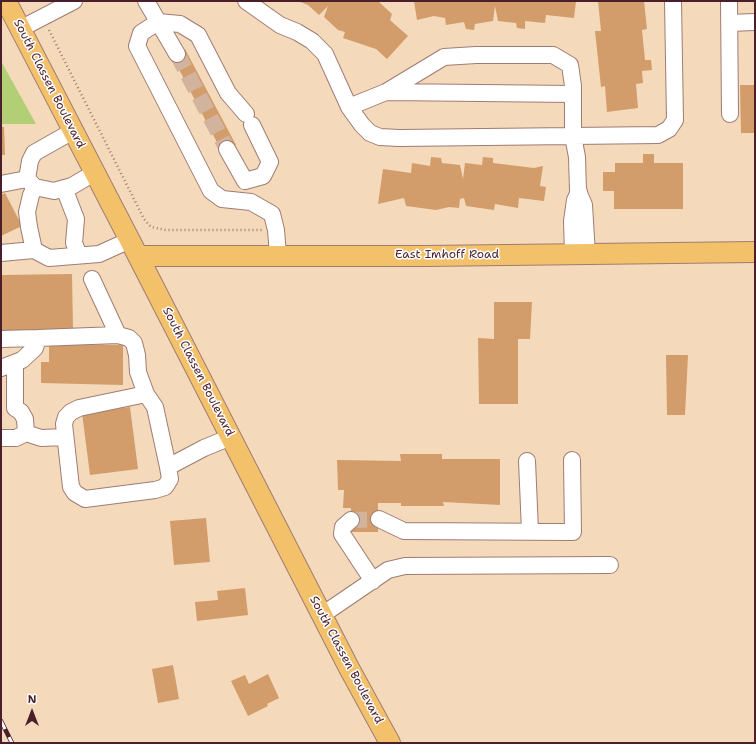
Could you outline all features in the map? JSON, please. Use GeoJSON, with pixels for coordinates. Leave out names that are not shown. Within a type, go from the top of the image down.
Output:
{"type":"FeatureCollection","features":[{"type":"Feature","properties":{"kind":"main road","name":"South Classen Boulevard"},"geometry":{"type":"LineString","coordinates":[[8,2],[20,29],[94,173],[322,615],[390,743]]}},
{"type":"Feature","properties":{"kind":"main road","name":"East Imhoff Road"},"geometry":{"type":"LineString","coordinates":[[134,248],[278,255],[755,252]]}},
{"type":"Feature","properties":{"kind":"street"},"geometry":{"type":"LineString","coordinates":[[20,29],[74,1]]}},
{"type":"Feature","properties":{"kind":"street"},"geometry":{"type":"LineString","coordinates":[[146,1],[176,54]]}},
{"type":"Feature","properties":{"kind":"street"},"geometry":{"type":"LineString","coordinates":[[246,1],[280,25],[297,32],[312,41],[325,54],[349,107],[362,126],[370,133],[380,137],[658,135],[669,129],[675,120],[673,1]]}},
{"type":"Feature","properties":{"kind":"street"},"geometry":{"type":"LineString","coordinates":[[728,1],[730,114]]}},
{"type":"Feature","properties":{"kind":"street"},"geometry":{"type":"LineString","coordinates":[[227,149],[245,181],[262,176],[270,162],[249,120],[228,93],[198,35],[180,24],[158,22],[141,34],[137,46],[211,191],[222,199],[252,202],[272,214],[276,230],[278,255]]}},
{"type":"Feature","properties":{"kind":"street"},"geometry":{"type":"LineString","coordinates":[[729,23],[755,22]]}},
{"type":"Feature","properties":{"kind":"street"},"geometry":{"type":"LineString","coordinates":[[349,107],[386,92],[444,57],[512,54],[553,55],[570,65],[573,94],[573,136],[577,157],[579,192],[575,200],[572,221],[580,254]]}},
{"type":"Feature","properties":{"kind":"street"},"geometry":{"type":"LineString","coordinates":[[386,92],[573,94]]}},
{"type":"Feature","properties":{"kind":"street"},"geometry":{"type":"LineString","coordinates":[[34,250],[27,212],[31,195],[30,161],[34,153],[73,132]]}},
{"type":"Feature","properties":{"kind":"street"},"geometry":{"type":"LineString","coordinates":[[1,184],[31,183],[54,191],[72,186],[94,173]]}},
{"type":"Feature","properties":{"kind":"street"},"geometry":{"type":"LineString","coordinates":[[64,188],[76,219],[74,243],[79,255]]}},
{"type":"Feature","properties":{"kind":"street"},"geometry":{"type":"LineString","coordinates":[[1,253],[34,250],[49,258],[99,254],[134,248]]}},
{"type":"Feature","properties":{"kind":"street"},"geometry":{"type":"LineString","coordinates":[[92,279],[118,335]]}},
{"type":"Feature","properties":{"kind":"street"},"geometry":{"type":"LineString","coordinates":[[1,338],[118,335],[129,338],[134,343],[137,355],[138,372],[146,394],[156,407],[170,479],[165,487],[155,490],[86,499],[75,493],[72,487],[65,437],[64,424],[66,416],[79,408],[146,394]]}},
{"type":"Feature","properties":{"kind":"street"},"geometry":{"type":"LineString","coordinates":[[26,433],[25,419],[21,412],[16,408],[8,365],[22,360],[35,348],[38,338]]}},
{"type":"Feature","properties":{"kind":"street"},"geometry":{"type":"LineString","coordinates":[[1,438],[16,438],[26,433],[41,438],[65,437]]}},
{"type":"Feature","properties":{"kind":"street"},"geometry":{"type":"LineString","coordinates":[[168,467],[204,448],[231,437]]}},
{"type":"Feature","properties":{"kind":"street"},"geometry":{"type":"LineString","coordinates":[[379,519],[404,531],[573,532],[572,460]]}},
{"type":"Feature","properties":{"kind":"street"},"geometry":{"type":"LineString","coordinates":[[527,461],[530,531]]}},
{"type":"Feature","properties":{"kind":"street"},"geometry":{"type":"LineString","coordinates":[[351,520],[342,527],[342,534],[373,581]]}},
{"type":"Feature","properties":{"kind":"street"},"geometry":{"type":"LineString","coordinates":[[322,615],[388,570],[405,566],[610,565]]}},
{"type":"Feature","properties":{"kind":"path","name":"South Classen Boulevard"},"geometry":{"type":"LineString","coordinates":[[48,28],[144,219],[151,227],[166,230],[276,230]]}},
{"type":"Feature","properties":{"kind":"green space"},"geometry":{"type":"Polygon","coordinates":[[[1,61],[36,124],[1,124],[1,61]]]}},
{"type":"Feature","properties":{"kind":"building"},"geometry":{"type":"Polygon","coordinates":[[[298,1],[378,1],[392,14],[390,20],[408,36],[387,59],[376,49],[343,38],[345,32],[338,30],[324,17],[328,6],[319,15],[308,5],[298,1]]]}},
{"type":"Feature","properties":{"kind":"building"},"geometry":{"type":"Polygon","coordinates":[[[414,1],[576,1],[574,18],[546,15],[545,23],[525,21],[525,29],[517,28],[516,23],[498,21],[495,6],[493,21],[475,24],[474,30],[466,29],[464,22],[446,25],[445,18],[434,16],[417,20],[414,1]]]}},
{"type":"Feature","properties":{"kind":"building"},"geometry":{"type":"Polygon","coordinates":[[[598,1],[644,1],[647,29],[642,30],[645,60],[651,60],[652,70],[642,71],[643,83],[636,84],[638,108],[607,112],[605,86],[601,87],[595,31],[601,31],[598,1]]]}},
{"type":"Feature","properties":{"kind":"building"},"geometry":{"type":"Polygon","coordinates":[[[185,49],[236,145],[222,152],[172,56],[185,49]]]}},
{"type":"Feature","properties":{"kind":"building"},"geometry":{"type":"Polygon","coordinates":[[[740,85],[755,85],[755,133],[741,133],[740,85]]]}},
{"type":"Feature","properties":{"kind":"building"},"geometry":{"type":"Polygon","coordinates":[[[1,127],[4,127],[5,155],[1,155],[1,127]]]}},
{"type":"Feature","properties":{"kind":"building"},"geometry":{"type":"Polygon","coordinates":[[[643,154],[654,154],[654,163],[683,163],[683,209],[614,209],[614,191],[603,191],[603,172],[615,172],[615,163],[643,163],[643,154]]]}},
{"type":"Feature","properties":{"kind":"building"},"geometry":{"type":"Polygon","coordinates":[[[431,157],[441,158],[442,163],[460,165],[463,179],[465,163],[482,165],[483,157],[493,158],[493,163],[534,168],[543,166],[540,186],[546,187],[544,201],[519,198],[518,208],[495,204],[494,210],[466,206],[464,198],[460,199],[459,208],[449,207],[436,210],[406,206],[404,198],[378,204],[383,169],[411,173],[412,163],[430,166],[431,157]]]}},
{"type":"Feature","properties":{"kind":"building"},"geometry":{"type":"Polygon","coordinates":[[[5,193],[22,226],[1,236],[1,195],[5,193]]]}},
{"type":"Feature","properties":{"kind":"building"},"geometry":{"type":"Polygon","coordinates":[[[72,274],[73,329],[26,330],[26,336],[10,336],[10,330],[1,330],[1,275],[72,274]]]}},
{"type":"Feature","properties":{"kind":"building"},"geometry":{"type":"Polygon","coordinates":[[[494,302],[532,302],[530,339],[518,339],[518,404],[479,404],[478,338],[494,339],[494,302]]]}},
{"type":"Feature","properties":{"kind":"building"},"geometry":{"type":"Polygon","coordinates":[[[49,344],[123,345],[123,385],[41,383],[41,362],[49,362],[49,344]]]}},
{"type":"Feature","properties":{"kind":"building"},"geometry":{"type":"Polygon","coordinates":[[[666,355],[688,355],[685,415],[667,415],[666,355]]]}},
{"type":"Feature","properties":{"kind":"building"},"geometry":{"type":"Polygon","coordinates":[[[130,407],[138,469],[90,475],[82,413],[130,407]]]}},
{"type":"Feature","properties":{"kind":"building"},"geometry":{"type":"Polygon","coordinates":[[[400,454],[442,454],[442,459],[500,459],[500,505],[443,502],[444,506],[401,506],[401,503],[378,503],[378,532],[351,532],[351,508],[343,508],[344,490],[338,490],[337,460],[401,461],[400,454]]]}},
{"type":"Feature","properties":{"kind":"building"},"geometry":{"type":"Polygon","coordinates":[[[206,518],[210,562],[174,565],[170,521],[206,518]]]}},
{"type":"Feature","properties":{"kind":"building"},"geometry":{"type":"Polygon","coordinates":[[[245,588],[248,615],[197,621],[195,602],[218,600],[217,591],[245,588]]]}},
{"type":"Feature","properties":{"kind":"building"},"geometry":{"type":"Polygon","coordinates":[[[173,665],[179,699],[158,703],[152,669],[173,665]]]}},
{"type":"Feature","properties":{"kind":"building"},"geometry":{"type":"Polygon","coordinates":[[[268,674],[279,698],[267,704],[268,706],[248,716],[231,681],[245,675],[249,684],[268,674]]]}},
{"type":"Feature","properties":{"kind":"tunnel"},"geometry":{"type":"LineString","coordinates":[[177,54],[227,149]]}},
{"type":"Feature","properties":{"kind":"tunnel"},"geometry":{"type":"LineString","coordinates":[[351,520],[379,519]]}},
{"type":"Feature","properties":{"kind":"railway"},"geometry":{"type":"LineString","coordinates":[[1,721],[12,743]]}}]}
